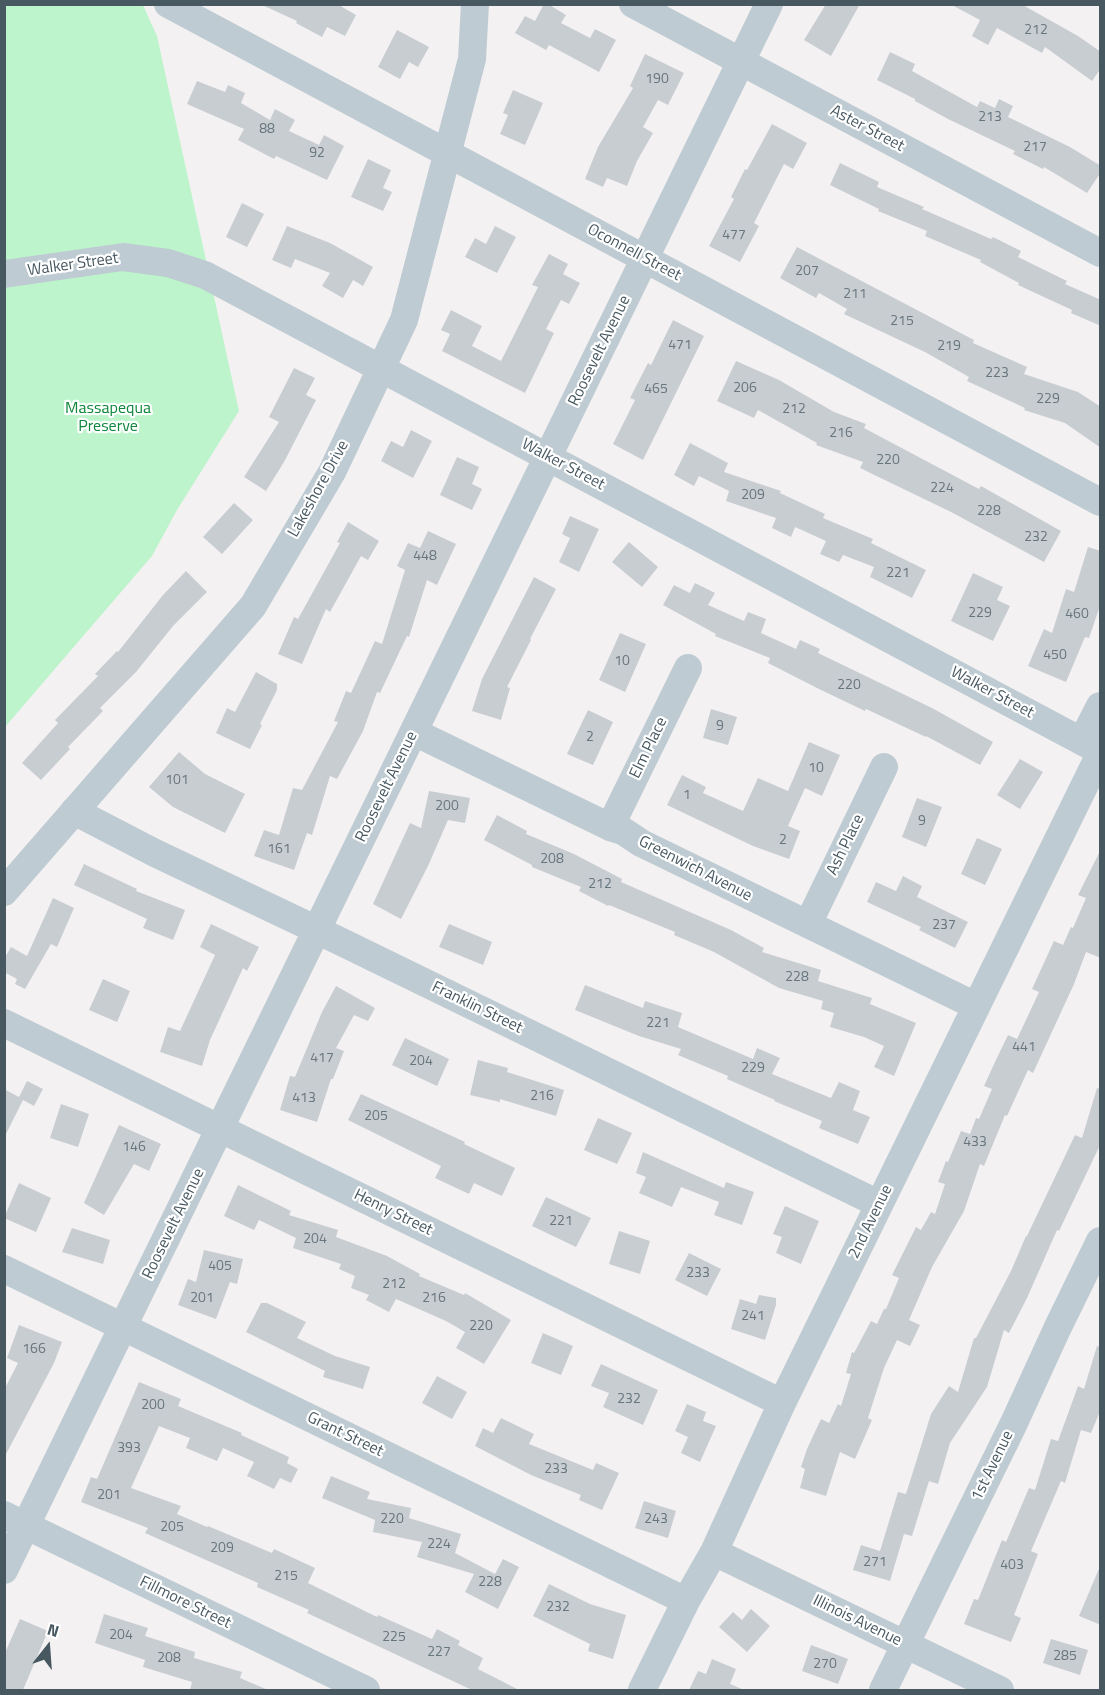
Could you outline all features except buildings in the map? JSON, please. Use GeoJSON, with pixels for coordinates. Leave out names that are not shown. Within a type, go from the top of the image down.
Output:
{"type":"FeatureCollection","features":[{"type":"Feature","properties":{"kind":"street","name":"Oconnell Street"},"geometry":{"type":"LineString","coordinates":[[168,4],[1101,502]]}},
{"type":"Feature","properties":{"kind":"street","name":"Lakeshore Drive"},"geometry":{"type":"LineString","coordinates":[[4,892],[253,606],[332,472],[404,320],[472,59],[475,4]]}},
{"type":"Feature","properties":{"kind":"street","name":"Aster Street"},"geometry":{"type":"LineString","coordinates":[[633,4],[1101,253]]}},
{"type":"Feature","properties":{"kind":"street","name":"Roosevelt Avenue"},"geometry":{"type":"LineString","coordinates":[[4,1570],[15,1520],[123,1327],[769,4]]}},
{"type":"Feature","properties":{"kind":"street","name":"Walker Street"},"geometry":{"type":"LineString","coordinates":[[4,274],[123,257],[168,263],[205,275],[1094,749]]}},
{"type":"Feature","properties":{"kind":"street","name":"Elm Place"},"geometry":{"type":"LineString","coordinates":[[610,827],[688,668]]}},
{"type":"Feature","properties":{"kind":"street","name":"2nd Avenue"},"geometry":{"type":"LineString","coordinates":[[642,1690],[686,1601],[714,1552],[782,1403],[976,1006],[1094,749],[1101,706]]}},
{"type":"Feature","properties":{"kind":"street","name":"Greenwich Avenue"},"geometry":{"type":"LineString","coordinates":[[414,732],[610,827],[623,831],[641,843],[976,1006]]}},
{"type":"Feature","properties":{"kind":"street","name":"Ash Place"},"geometry":{"type":"LineString","coordinates":[[808,924],[884,767]]}},
{"type":"Feature","properties":{"kind":"street","name":"Franklin Street"},"geometry":{"type":"LineString","coordinates":[[74,811],[155,853],[879,1204]]}},
{"type":"Feature","properties":{"kind":"street","name":"Henry Street"},"geometry":{"type":"LineString","coordinates":[[4,1023],[782,1403]]}},
{"type":"Feature","properties":{"kind":"street","name":"1st Avenue"},"geometry":{"type":"LineString","coordinates":[[883,1690],[1101,1241]]}},
{"type":"Feature","properties":{"kind":"street","name":"Grant Street"},"geometry":{"type":"LineString","coordinates":[[4,1269],[686,1601]]}},
{"type":"Feature","properties":{"kind":"street","name":"Fillmore Street"},"geometry":{"type":"LineString","coordinates":[[15,1520],[366,1690]]}},
{"type":"Feature","properties":{"kind":"street","name":"Illinois Avenue"},"geometry":{"type":"LineString","coordinates":[[714,1552],[1000,1690]]}},
{"type":"Feature","properties":{"kind":"green space","name":"Massapequa Preserve"},"geometry":{"type":"Polygon","coordinates":[[[4,5],[143,5],[157,36],[239,411],[177,510],[152,556],[5,727],[4,5]]]}}]}
